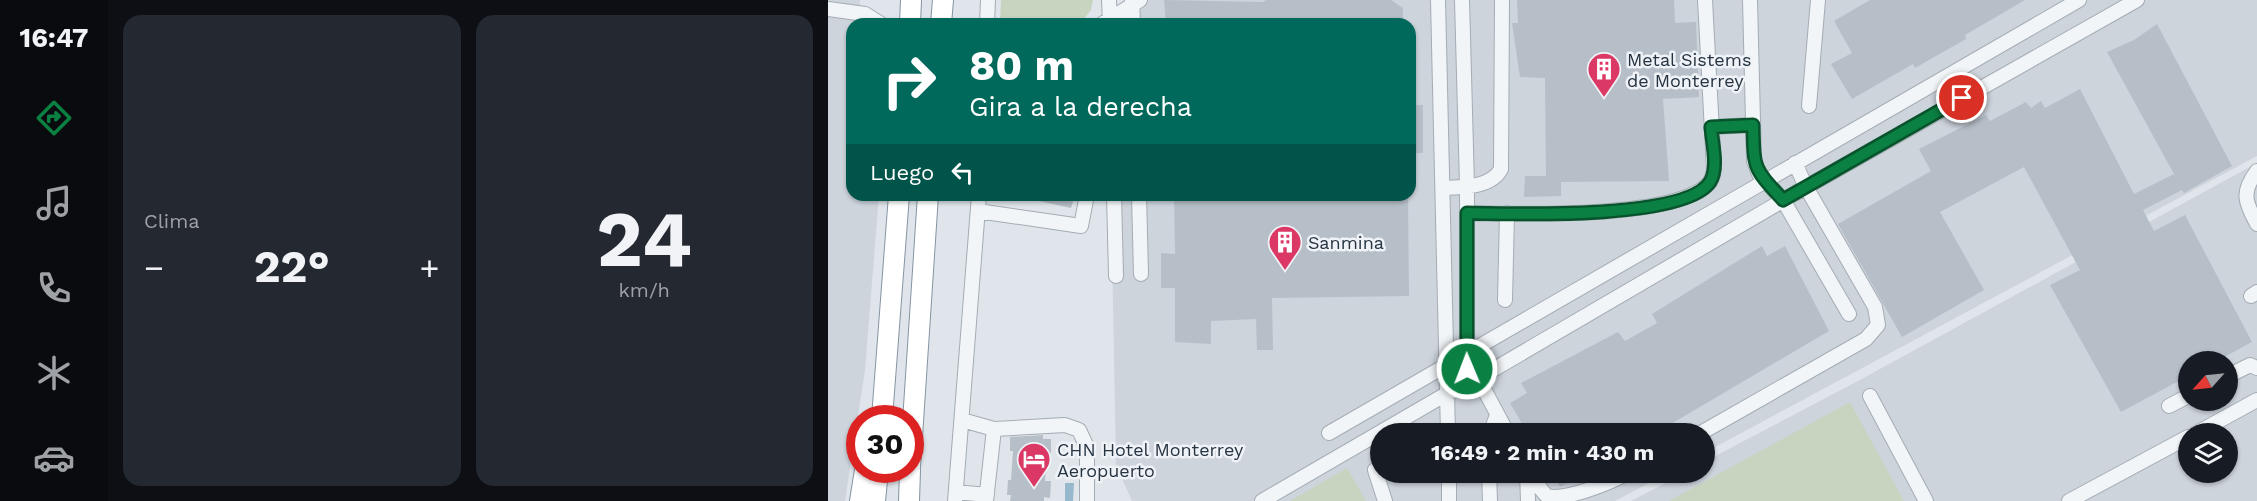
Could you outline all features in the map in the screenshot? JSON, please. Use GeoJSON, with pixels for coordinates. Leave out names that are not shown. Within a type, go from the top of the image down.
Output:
{"type":"FeatureCollection","features":[{"type":"Feature","properties":{"kind":"highway"},"geometry":{"type":"LineString","coordinates":[[910,18],[911,0]]}},
{"type":"Feature","properties":{"kind":"highway"},"geometry":{"type":"LineString","coordinates":[[942,18],[943,0]]}},
{"type":"Feature","properties":{"kind":"highway"},"geometry":{"type":"LineString","coordinates":[[883,405],[896,201]]}},
{"type":"Feature","properties":{"kind":"highway"},"geometry":{"type":"LineString","coordinates":[[914,405],[928,201]]}},
{"type":"Feature","properties":{"kind":"highway"},"geometry":{"type":"LineString","coordinates":[[926,222],[932,201]]}},
{"type":"Feature","properties":{"kind":"highway"},"geometry":{"type":"LineString","coordinates":[[860,501],[863,483]]}},
{"type":"Feature","properties":{"kind":"highway"},"geometry":{"type":"LineString","coordinates":[[876,501],[877,483]]}},
{"type":"Feature","properties":{"kind":"highway"},"geometry":{"type":"LineString","coordinates":[[909,501],[910,483]]}},
{"type":"Feature","properties":{"kind":"street"},"geometry":{"type":"LineString","coordinates":[[987,18],[988,0]]}},
{"type":"Feature","properties":{"kind":"street"},"geometry":{"type":"LineString","coordinates":[[1108,18],[1109,0]]}},
{"type":"Feature","properties":{"kind":"street"},"geometry":{"type":"LineString","coordinates":[[1438,0],[1448,393],[1446,423]]}},
{"type":"Feature","properties":{"kind":"street"},"geometry":{"type":"LineString","coordinates":[[1462,0],[1467,186],[1466,353],[1472,381],[1502,423]]}},
{"type":"Feature","properties":{"kind":"street"},"geometry":{"type":"LineString","coordinates":[[1443,188],[1490,181],[1498,176],[1501,169],[1502,0]]}},
{"type":"Feature","properties":{"kind":"street"},"geometry":{"type":"LineString","coordinates":[[1467,213],[1609,212],[1655,206],[1706,187],[1714,169],[1705,0]]}},
{"type":"Feature","properties":{"kind":"street"},"geometry":{"type":"LineString","coordinates":[[1750,0],[1754,161],[1759,174],[1783,200],[1849,314]]}},
{"type":"Feature","properties":{"kind":"street"},"geometry":{"type":"LineString","coordinates":[[1809,106],[1818,0]]}},
{"type":"Feature","properties":{"kind":"street"},"geometry":{"type":"LineString","coordinates":[[1262,501],[1806,187],[2054,31],[2079,0]]}},
{"type":"Feature","properties":{"kind":"street"},"geometry":{"type":"LineString","coordinates":[[1329,433],[1795,163],[2054,31],[2137,0]]}},
{"type":"Feature","properties":{"kind":"street"},"geometry":{"type":"LineString","coordinates":[[1114,18],[1134,2]]}},
{"type":"Feature","properties":{"kind":"street"},"geometry":{"type":"LineString","coordinates":[[1133,18],[1134,2]]}},
{"type":"Feature","properties":{"kind":"street"},"geometry":{"type":"LineString","coordinates":[[828,9],[865,14],[871,18]]}},
{"type":"Feature","properties":{"kind":"street"},"geometry":{"type":"LineString","coordinates":[[1442,96],[1464,94]]}},
{"type":"Feature","properties":{"kind":"street"},"geometry":{"type":"LineString","coordinates":[[1711,127],[1753,125]]}},
{"type":"Feature","properties":{"kind":"street"},"geometry":{"type":"LineString","coordinates":[[1715,425],[1866,339],[1878,325],[1875,307],[1806,187],[1795,163]]}},
{"type":"Feature","properties":{"kind":"street"},"geometry":{"type":"LineString","coordinates":[[2257,171],[2249,182],[2246,202],[2257,224]]}},
{"type":"Feature","properties":{"kind":"street"},"geometry":{"type":"LineString","coordinates":[[979,201],[956,496],[987,498],[994,429]]}},
{"type":"Feature","properties":{"kind":"street"},"geometry":{"type":"LineString","coordinates":[[978,211],[1081,226],[1086,201]]}},
{"type":"Feature","properties":{"kind":"street"},"geometry":{"type":"LineString","coordinates":[[1114,201],[1116,276]]}},
{"type":"Feature","properties":{"kind":"street"},"geometry":{"type":"LineString","coordinates":[[1138,201],[1141,274]]}},
{"type":"Feature","properties":{"kind":"street"},"geometry":{"type":"LineString","coordinates":[[1505,300],[1507,213]]}},
{"type":"Feature","properties":{"kind":"street"},"geometry":{"type":"LineString","coordinates":[[2238,371],[2250,365],[2257,368]]}},
{"type":"Feature","properties":{"kind":"street"},"geometry":{"type":"LineString","coordinates":[[1870,396],[1926,501]]}},
{"type":"Feature","properties":{"kind":"street"},"geometry":{"type":"LineString","coordinates":[[2215,423],[2257,400]]}},
{"type":"Feature","properties":{"kind":"street"},"geometry":{"type":"LineString","coordinates":[[2169,406],[2178,401]]}},
{"type":"Feature","properties":{"kind":"street"},"geometry":{"type":"LineString","coordinates":[[1494,423],[1497,415]]}},
{"type":"Feature","properties":{"kind":"street"},"geometry":{"type":"LineString","coordinates":[[962,420],[994,429],[1065,425],[1078,430],[1087,447],[1087,501]]}},
{"type":"Feature","properties":{"kind":"street"},"geometry":{"type":"LineString","coordinates":[[2069,501],[2178,442]]}},
{"type":"Feature","properties":{"kind":"street"},"geometry":{"type":"LineString","coordinates":[[1379,483],[1385,501]]}},
{"type":"Feature","properties":{"kind":"street"},"geometry":{"type":"LineString","coordinates":[[1449,483],[1449,501]]}},
{"type":"Feature","properties":{"kind":"street"},"geometry":{"type":"LineString","coordinates":[[1489,483],[1490,501]]}},
{"type":"Feature","properties":{"kind":"street"},"geometry":{"type":"LineString","coordinates":[[1528,501],[1529,483]]}},
{"type":"Feature","properties":{"kind":"street"},"geometry":{"type":"LineString","coordinates":[[1538,483],[1548,496],[1556,499],[1583,494],[1610,483]]}},
{"type":"Feature","properties":{"kind":"shaded area"},"geometry":{"type":"Polygon","coordinates":[[[828,0],[860,0],[858,18],[846,18],[846,201],[879,201],[865,370],[860,405],[846,405],[848,483],[845,501],[828,501],[828,0]]]}},
{"type":"Feature","properties":{"kind":"shaded area"},"geometry":{"type":"Polygon","coordinates":[[[1128,0],[2257,0],[2257,156],[1715,447],[1715,423],[1370,423],[1370,483],[1649,483],[1615,501],[1132,501],[1116,465],[1111,201],[1416,201],[1416,18],[1113,18],[1128,0]]]}},
{"type":"Feature","properties":{"kind":"shaded area"},"geometry":{"type":"Polygon","coordinates":[[[2257,163],[2257,501],[1631,501],[1666,483],[1715,483],[1715,456],[1858,381],[2257,163]]]}},
{"type":"Feature","properties":{"kind":"green space"},"geometry":{"type":"Polygon","coordinates":[[[1001,0],[1093,0],[1091,10],[1085,18],[1000,18],[1001,0]]]}},
{"type":"Feature","properties":{"kind":"green space"},"geometry":{"type":"Polygon","coordinates":[[[1850,402],[1904,501],[1669,501],[1702,483],[1715,483],[1715,476],[1850,402]]]}},
{"type":"Feature","properties":{"kind":"green space"},"geometry":{"type":"Polygon","coordinates":[[[1347,468],[1366,501],[1290,501],[1347,468]]]}},
{"type":"Feature","properties":{"kind":"water"},"geometry":{"type":"Polygon","coordinates":[[[1065,483],[1074,483],[1073,501],[1065,501],[1065,483]]]}},
{"type":"Feature","properties":{"kind":"building"},"geometry":{"type":"Polygon","coordinates":[[[1164,0],[1263,2],[1266,0],[1391,0],[1403,8],[1403,18],[1166,18],[1164,0]]]}},
{"type":"Feature","properties":{"kind":"building","name":"Metal Sistems de Monterrey"},"geometry":{"type":"Polygon","coordinates":[[[1517,0],[1674,0],[1675,23],[1696,22],[1699,97],[1663,99],[1669,181],[1561,182],[1561,196],[1524,197],[1525,176],[1546,176],[1545,78],[1520,77],[1512,23],[1518,23],[1517,0]]]}},
{"type":"Feature","properties":{"kind":"building"},"geometry":{"type":"Polygon","coordinates":[[[1870,0],[2025,0],[1965,35],[1966,39],[1915,68],[1913,64],[1852,99],[1831,64],[1852,53],[1834,21],[1870,0]]]}},
{"type":"Feature","properties":{"kind":"building"},"geometry":{"type":"Polygon","coordinates":[[[2157,24],[2232,166],[2184,193],[2182,190],[2143,210],[2154,231],[2185,215],[2252,342],[2235,351],[2178,351],[2178,381],[2121,412],[2050,285],[2080,270],[2024,167],[1940,212],[1984,290],[1902,337],[1838,224],[1931,171],[1919,149],[1986,115],[1990,121],[2026,102],[2031,108],[2041,101],[2045,108],[2080,89],[2134,194],[2174,174],[2107,52],[2134,40],[2157,24]]]}},
{"type":"Feature","properties":{"kind":"building"},"geometry":{"type":"Polygon","coordinates":[[[1416,105],[1423,105],[1423,153],[1416,153],[1416,105]]]}},
{"type":"Feature","properties":{"kind":"building"},"geometry":{"type":"Polygon","coordinates":[[[1039,201],[1073,201],[1071,208],[1039,201]]]}},
{"type":"Feature","properties":{"kind":"building","name":"Sanmina"},"geometry":{"type":"Polygon","coordinates":[[[1174,201],[1408,201],[1409,296],[1272,298],[1273,350],[1257,350],[1256,319],[1211,321],[1211,344],[1175,342],[1175,288],[1161,288],[1161,253],[1175,254],[1174,201]]]}},
{"type":"Feature","properties":{"kind":"building"},"geometry":{"type":"Polygon","coordinates":[[[1762,246],[1767,256],[1785,246],[1829,331],[1673,423],[1522,423],[1510,403],[1527,393],[1521,383],[1618,332],[1625,341],[1657,323],[1652,314],[1762,246]]]}},
{"type":"Feature","properties":{"kind":"building"},"geometry":{"type":"Polygon","coordinates":[[[1043,435],[1043,439],[1051,439],[1051,453],[1047,453],[1045,481],[1051,481],[1050,498],[1044,497],[1044,501],[1010,501],[1011,495],[1007,495],[1008,480],[1011,480],[1013,451],[1010,451],[1010,437],[1043,435]]]}},
{"type":"Feature","properties":{"kind":"place","name":"Metal Sistems de Monterrey"},"geometry":{"type":"Point","coordinates":[1604,98]}},
{"type":"Feature","properties":{"kind":"place","name":"Sanmina"},"geometry":{"type":"Point","coordinates":[1285,271]}},
{"type":"Feature","properties":{"kind":"place","name":"CHN Hotel Monterrey Aeropuerto"},"geometry":{"type":"Point","coordinates":[1034,488]}},
{"type":"Feature","properties":{"kind":"route"},"geometry":{"type":"LineString","coordinates":[[1467,369],[1467,213],[1609,212],[1675,201],[1706,187],[1711,180],[1714,169],[1711,127],[1753,125],[1756,168],[1783,200],[1962,98]]}}]}
